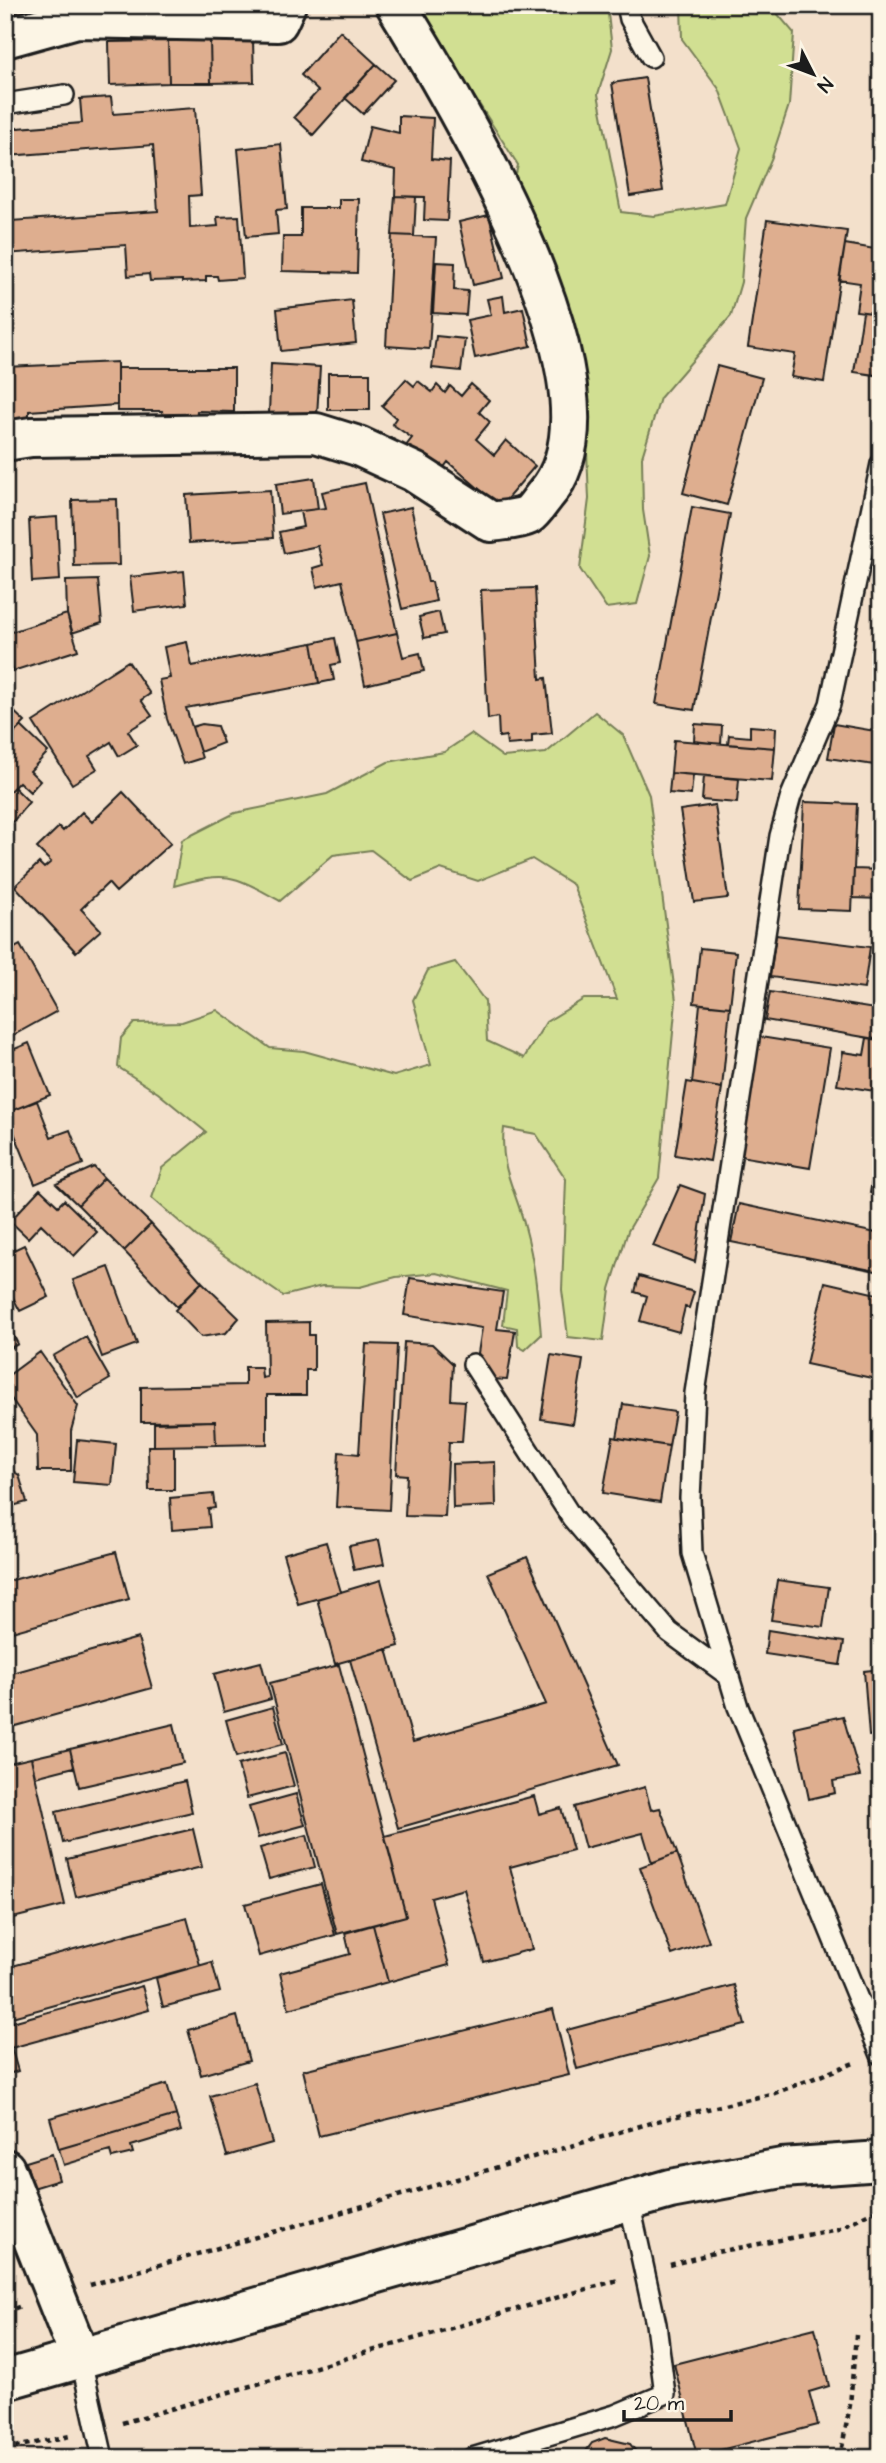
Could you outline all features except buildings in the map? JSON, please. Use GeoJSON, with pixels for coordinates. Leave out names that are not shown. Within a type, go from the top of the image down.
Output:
{"type":"FeatureCollection","features":[{"type":"Feature","properties":{"kind":"street"},"geometry":{"type":"LineString","coordinates":[[5,38],[77,18],[278,22],[286,5]]}},
{"type":"Feature","properties":{"kind":"street"},"geometry":{"type":"LineString","coordinates":[[5,441],[31,437],[316,433],[358,446],[414,472],[491,522],[528,515],[553,486],[568,454],[570,419],[564,371],[544,296],[509,209],[460,109],[396,5]]}},
{"type":"Feature","properties":{"kind":"street"},"geometry":{"type":"LineString","coordinates":[[5,2380],[670,2189],[782,2168],[881,2161]]}},
{"type":"Feature","properties":{"kind":"street"},"geometry":{"type":"LineString","coordinates":[[5,2169],[81,2360]]}},
{"type":"Feature","properties":{"kind":"lane"},"geometry":{"type":"LineString","coordinates":[[627,5],[630,19],[651,57]]}},
{"type":"Feature","properties":{"kind":"lane"},"geometry":{"type":"LineString","coordinates":[[5,104],[64,95]]}},
{"type":"Feature","properties":{"kind":"lane"},"geometry":{"type":"LineString","coordinates":[[880,2054],[729,1676],[692,1553],[690,1498],[695,1393],[780,836],[792,796],[830,704],[881,464]]}},
{"type":"Feature","properties":{"kind":"lane"},"geometry":{"type":"LineString","coordinates":[[472,1364],[572,1518],[668,1632],[729,1676]]}},
{"type":"Feature","properties":{"kind":"lane"},"geometry":{"type":"LineString","coordinates":[[472,2458],[615,2415],[665,2394],[656,2325],[629,2202]]}},
{"type":"Feature","properties":{"kind":"lane"},"geometry":{"type":"LineString","coordinates":[[81,2360],[103,2458]]}},
{"type":"Feature","properties":{"kind":"path"},"geometry":{"type":"LineString","coordinates":[[5,2312],[55,2295],[661,2120],[775,2092],[880,2054]]}},
{"type":"Feature","properties":{"kind":"path"},"geometry":{"type":"LineString","coordinates":[[5,2449],[96,2431],[717,2252],[838,2229],[881,2207]]}},
{"type":"Feature","properties":{"kind":"path"},"geometry":{"type":"LineString","coordinates":[[840,2458],[850,2405],[856,2335]]}},
{"type":"Feature","properties":{"kind":"green space"},"geometry":{"type":"Polygon","coordinates":[[[409,5],[607,5],[612,49],[598,94],[621,212],[654,216],[725,204],[741,148],[719,89],[682,39],[681,5],[770,5],[794,33],[789,105],[772,157],[746,218],[741,282],[731,316],[660,398],[642,457],[643,510],[650,556],[637,604],[606,608],[580,569],[589,499],[585,404],[512,191],[518,165],[451,60],[409,5]]]}},
{"type":"Feature","properties":{"kind":"green space"},"geometry":{"type":"Polygon","coordinates":[[[595,712],[623,735],[649,795],[676,1001],[659,1178],[628,1231],[610,1289],[603,1341],[568,1337],[562,1290],[566,1179],[536,1134],[504,1128],[506,1168],[528,1240],[539,1308],[541,1335],[525,1350],[518,1346],[517,1328],[503,1325],[507,1291],[437,1273],[396,1277],[360,1287],[322,1286],[283,1296],[196,1236],[152,1198],[162,1168],[206,1132],[158,1093],[118,1067],[121,1038],[134,1023],[182,1022],[217,1010],[270,1048],[304,1051],[394,1076],[431,1065],[413,1000],[428,970],[455,962],[485,1001],[487,1041],[524,1058],[546,1022],[584,999],[617,999],[573,885],[532,859],[478,881],[441,869],[412,881],[371,850],[333,855],[280,901],[239,880],[229,878],[206,878],[174,886],[182,840],[235,813],[327,794],[388,762],[444,752],[471,734],[503,757],[546,753],[595,712]]]}}]}
